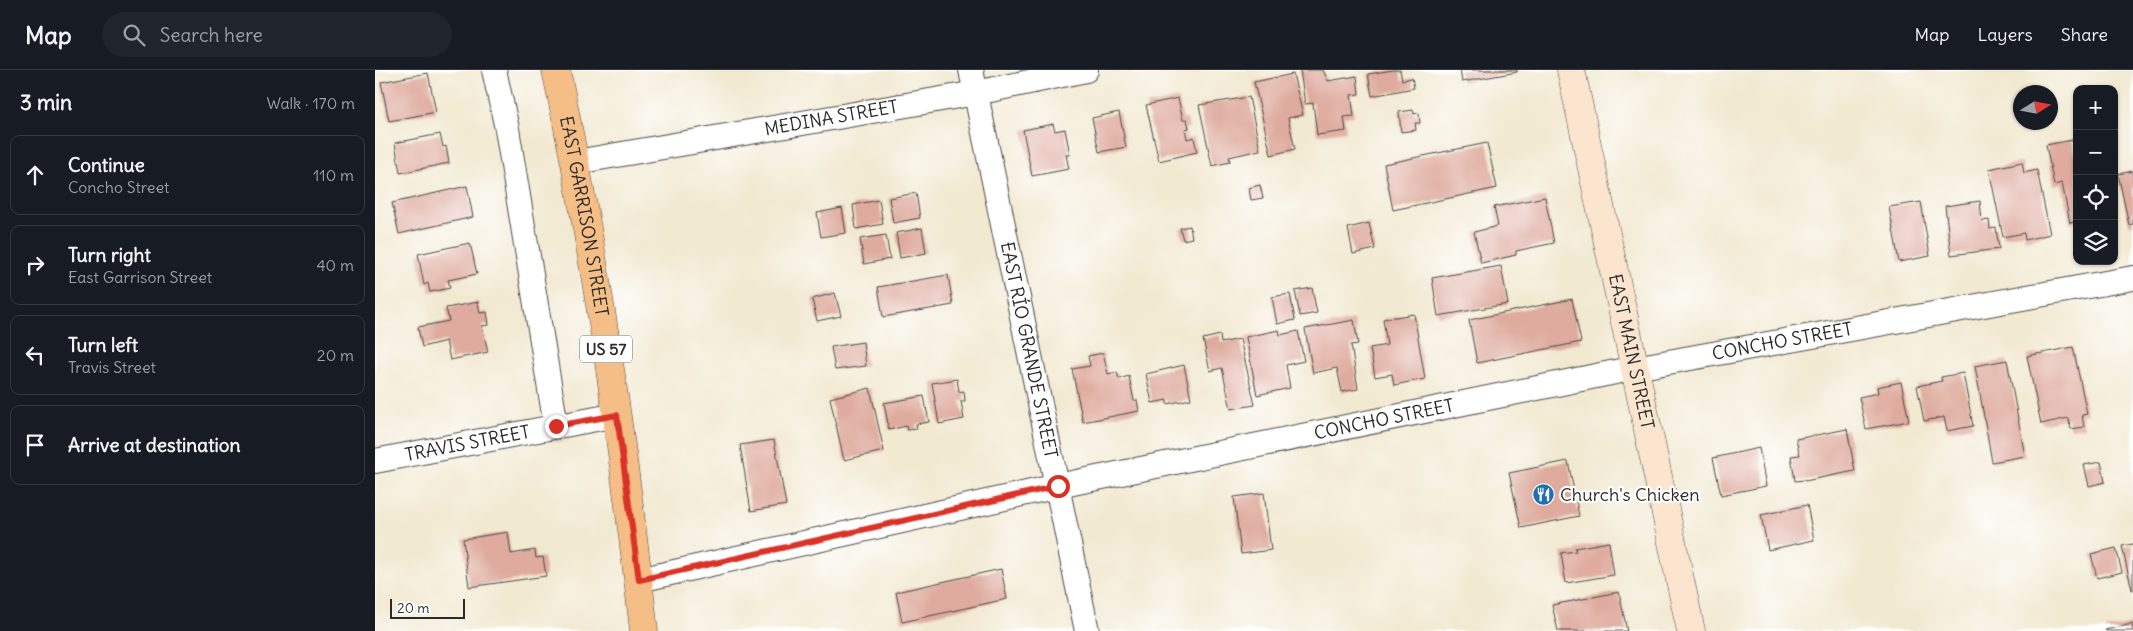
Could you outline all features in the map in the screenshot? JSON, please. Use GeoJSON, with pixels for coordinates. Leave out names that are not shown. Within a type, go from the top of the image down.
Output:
{"type":"FeatureCollection","features":[{"type":"Feature","properties":{"kind":"main road","name":"EAST GARRISON STREET"},"geometry":{"type":"LineString","coordinates":[[556,70],[575,162],[617,415],[644,631]]}},
{"type":"Feature","properties":{"kind":"main road","name":"EAST MAIN STREET"},"geometry":{"type":"LineString","coordinates":[[1571,70],[1691,631]]}},
{"type":"Feature","properties":{"kind":"street"},"geometry":{"type":"LineString","coordinates":[[494,70],[510,148],[556,426]]}},
{"type":"Feature","properties":{"kind":"street","name":"MEDINA STREET"},"geometry":{"type":"LineString","coordinates":[[575,162],[974,81],[1086,70]]}},
{"type":"Feature","properties":{"kind":"street","name":"EAST RÍO GRANDE STREET"},"geometry":{"type":"LineString","coordinates":[[974,81],[1087,631]]}},
{"type":"Feature","properties":{"kind":"street","name":"CONCHO STREET"},"geometry":{"type":"LineString","coordinates":[[639,580],[1058,486],[1635,368],[2133,278]]}},
{"type":"Feature","properties":{"kind":"street","name":"TRAVIS STREET"},"geometry":{"type":"LineString","coordinates":[[375,461],[617,415]]}},
{"type":"Feature","properties":{"kind":"building"},"geometry":{"type":"Polygon","coordinates":[[[1300,70],[1323,70],[1328,81],[1357,76],[1359,94],[1351,95],[1354,116],[1344,117],[1346,131],[1317,135],[1313,103],[1305,104],[1300,70]]]}},
{"type":"Feature","properties":{"kind":"building"},"geometry":{"type":"Polygon","coordinates":[[[1400,70],[1402,80],[1412,78],[1414,88],[1372,96],[1368,74],[1400,70]]]}},
{"type":"Feature","properties":{"kind":"building"},"geometry":{"type":"Polygon","coordinates":[[[1460,70],[1517,70],[1517,72],[1462,82],[1460,70]]]}},
{"type":"Feature","properties":{"kind":"building"},"geometry":{"type":"Polygon","coordinates":[[[428,73],[436,112],[389,121],[381,82],[428,73]]]}},
{"type":"Feature","properties":{"kind":"building"},"geometry":{"type":"Polygon","coordinates":[[[1293,74],[1303,115],[1288,118],[1295,149],[1271,155],[1254,82],[1293,74]]]}},
{"type":"Feature","properties":{"kind":"building"},"geometry":{"type":"Polygon","coordinates":[[[1249,97],[1260,150],[1229,157],[1230,162],[1212,166],[1199,105],[1249,97]]]}},
{"type":"Feature","properties":{"kind":"building"},"geometry":{"type":"Polygon","coordinates":[[[1178,98],[1183,120],[1187,119],[1189,128],[1185,129],[1187,139],[1194,137],[1197,152],[1159,161],[1146,105],[1178,98]]]}},
{"type":"Feature","properties":{"kind":"building"},"geometry":{"type":"Polygon","coordinates":[[[1413,110],[1414,114],[1419,113],[1420,123],[1415,123],[1416,130],[1401,132],[1399,112],[1413,110]]]}},
{"type":"Feature","properties":{"kind":"building"},"geometry":{"type":"Polygon","coordinates":[[[1119,112],[1126,147],[1099,152],[1092,118],[1119,112]]]}},
{"type":"Feature","properties":{"kind":"building"},"geometry":{"type":"Polygon","coordinates":[[[1053,124],[1055,131],[1065,129],[1070,155],[1066,155],[1069,169],[1032,176],[1023,130],[1053,124]]]}},
{"type":"Feature","properties":{"kind":"building"},"geometry":{"type":"Polygon","coordinates":[[[440,134],[443,147],[446,146],[449,163],[400,173],[395,143],[440,134]]]}},
{"type":"Feature","properties":{"kind":"building"},"geometry":{"type":"Polygon","coordinates":[[[2072,140],[2073,222],[2070,223],[2062,183],[2054,185],[2046,145],[2072,140]]]}},
{"type":"Feature","properties":{"kind":"building"},"geometry":{"type":"Polygon","coordinates":[[[1487,143],[1497,188],[1393,210],[1384,164],[1487,143]]]}},
{"type":"Feature","properties":{"kind":"building"},"geometry":{"type":"Polygon","coordinates":[[[2022,162],[2024,173],[2037,170],[2050,234],[2025,240],[2024,233],[2003,237],[1989,169],[2022,162]]]}},
{"type":"Feature","properties":{"kind":"building"},"geometry":{"type":"Polygon","coordinates":[[[2133,171],[2133,224],[2129,225],[2118,174],[2133,171]]]}},
{"type":"Feature","properties":{"kind":"building"},"geometry":{"type":"Polygon","coordinates":[[[1260,185],[1263,198],[1251,200],[1249,188],[1260,185]]]}},
{"type":"Feature","properties":{"kind":"building"},"geometry":{"type":"Polygon","coordinates":[[[467,186],[473,217],[399,234],[392,203],[467,186]]]}},
{"type":"Feature","properties":{"kind":"building"},"geometry":{"type":"Polygon","coordinates":[[[916,193],[920,218],[893,223],[889,198],[916,193]]]}},
{"type":"Feature","properties":{"kind":"building"},"geometry":{"type":"Polygon","coordinates":[[[1545,197],[1554,243],[1516,251],[1516,255],[1481,263],[1474,232],[1498,226],[1494,207],[1545,197]]]}},
{"type":"Feature","properties":{"kind":"building"},"geometry":{"type":"Polygon","coordinates":[[[879,200],[883,224],[856,229],[853,205],[879,200]]]}},
{"type":"Feature","properties":{"kind":"building"},"geometry":{"type":"Polygon","coordinates":[[[1980,201],[1982,221],[1989,220],[1990,229],[1996,228],[1999,249],[1951,255],[1945,206],[1980,201]]]}},
{"type":"Feature","properties":{"kind":"building"},"geometry":{"type":"Polygon","coordinates":[[[1921,202],[1930,256],[1899,262],[1889,207],[1921,202]]]}},
{"type":"Feature","properties":{"kind":"building"},"geometry":{"type":"Polygon","coordinates":[[[842,208],[846,233],[821,237],[817,213],[842,208]]]}},
{"type":"Feature","properties":{"kind":"building"},"geometry":{"type":"Polygon","coordinates":[[[1369,223],[1375,249],[1353,254],[1348,228],[1369,223]]]}},
{"type":"Feature","properties":{"kind":"building"},"geometry":{"type":"Polygon","coordinates":[[[1190,226],[1192,238],[1183,240],[1180,228],[1190,226]]]}},
{"type":"Feature","properties":{"kind":"building"},"geometry":{"type":"Polygon","coordinates":[[[922,228],[926,253],[900,258],[896,233],[922,228]]]}},
{"type":"Feature","properties":{"kind":"building"},"geometry":{"type":"Polygon","coordinates":[[[886,235],[890,259],[864,264],[860,239],[886,235]]]}},
{"type":"Feature","properties":{"kind":"building"},"geometry":{"type":"Polygon","coordinates":[[[470,243],[477,274],[448,280],[450,288],[430,292],[428,283],[424,285],[418,254],[470,243]]]}},
{"type":"Feature","properties":{"kind":"building"},"geometry":{"type":"Polygon","coordinates":[[[1501,266],[1508,304],[1438,316],[1432,278],[1501,266]]]}},
{"type":"Feature","properties":{"kind":"building"},"geometry":{"type":"Polygon","coordinates":[[[948,275],[953,305],[883,317],[878,287],[948,275]]]}},
{"type":"Feature","properties":{"kind":"building"},"geometry":{"type":"Polygon","coordinates":[[[1312,288],[1317,313],[1300,316],[1295,291],[1312,288]]]}},
{"type":"Feature","properties":{"kind":"building"},"geometry":{"type":"Polygon","coordinates":[[[835,293],[841,316],[817,321],[812,299],[835,293]]]}},
{"type":"Feature","properties":{"kind":"building"},"geometry":{"type":"Polygon","coordinates":[[[1290,294],[1295,320],[1277,324],[1272,297],[1290,294]]]}},
{"type":"Feature","properties":{"kind":"building"},"geometry":{"type":"Polygon","coordinates":[[[1572,299],[1581,342],[1477,363],[1469,320],[1572,299]]]}},
{"type":"Feature","properties":{"kind":"building"},"geometry":{"type":"Polygon","coordinates":[[[478,302],[480,313],[487,312],[489,325],[482,326],[488,352],[450,360],[446,341],[422,347],[418,327],[449,321],[446,308],[478,302]]]}},
{"type":"Feature","properties":{"kind":"building"},"geometry":{"type":"Polygon","coordinates":[[[1414,314],[1425,379],[1394,385],[1392,374],[1375,377],[1370,348],[1387,345],[1383,319],[1414,314]]]}},
{"type":"Feature","properties":{"kind":"building"},"geometry":{"type":"Polygon","coordinates":[[[1354,320],[1358,344],[1351,345],[1358,389],[1342,392],[1337,368],[1313,373],[1305,329],[1354,320]]]}},
{"type":"Feature","properties":{"kind":"building"},"geometry":{"type":"Polygon","coordinates":[[[1279,330],[1280,335],[1298,331],[1304,361],[1286,365],[1290,388],[1257,395],[1246,337],[1279,330]]]}},
{"type":"Feature","properties":{"kind":"building"},"geometry":{"type":"Polygon","coordinates":[[[1220,335],[1221,343],[1240,339],[1255,405],[1231,409],[1222,368],[1210,371],[1203,339],[1220,335]]]}},
{"type":"Feature","properties":{"kind":"building"},"geometry":{"type":"Polygon","coordinates":[[[863,342],[866,366],[835,370],[831,347],[863,342]]]}},
{"type":"Feature","properties":{"kind":"building"},"geometry":{"type":"Polygon","coordinates":[[[2073,347],[2087,414],[2082,415],[2084,427],[2071,429],[2068,418],[2041,424],[2027,356],[2073,347]]]}},
{"type":"Feature","properties":{"kind":"building"},"geometry":{"type":"Polygon","coordinates":[[[1103,353],[1108,374],[1117,372],[1119,379],[1129,376],[1134,401],[1137,400],[1139,411],[1083,422],[1072,369],[1090,366],[1088,356],[1103,353]]]}},
{"type":"Feature","properties":{"kind":"building"},"geometry":{"type":"Polygon","coordinates":[[[2007,360],[2025,456],[1992,462],[1975,366],[2007,360]]]}},
{"type":"Feature","properties":{"kind":"building"},"geometry":{"type":"Polygon","coordinates":[[[1184,365],[1191,399],[1167,404],[1167,400],[1152,403],[1146,374],[1184,365]]]}},
{"type":"Feature","properties":{"kind":"building"},"geometry":{"type":"Polygon","coordinates":[[[1963,373],[1973,426],[1947,431],[1944,417],[1924,421],[1917,386],[1942,381],[1941,377],[1963,373]]]}},
{"type":"Feature","properties":{"kind":"building"},"geometry":{"type":"Polygon","coordinates":[[[957,379],[959,392],[964,391],[965,401],[961,401],[964,419],[939,424],[932,383],[957,379]]]}},
{"type":"Feature","properties":{"kind":"building"},"geometry":{"type":"Polygon","coordinates":[[[1901,382],[1909,421],[1866,429],[1859,397],[1878,393],[1877,387],[1901,382]]]}},
{"type":"Feature","properties":{"kind":"building"},"geometry":{"type":"Polygon","coordinates":[[[870,388],[884,451],[844,460],[830,398],[870,388]]]}},
{"type":"Feature","properties":{"kind":"building"},"geometry":{"type":"Polygon","coordinates":[[[924,396],[929,422],[916,424],[917,429],[907,430],[906,426],[889,430],[884,403],[924,396]]]}},
{"type":"Feature","properties":{"kind":"building"},"geometry":{"type":"Polygon","coordinates":[[[1847,429],[1855,471],[1805,481],[1795,481],[1791,456],[1800,455],[1796,439],[1847,429]]]}},
{"type":"Feature","properties":{"kind":"building"},"geometry":{"type":"Polygon","coordinates":[[[774,440],[786,505],[751,511],[740,445],[774,440]]]}},
{"type":"Feature","properties":{"kind":"building"},"geometry":{"type":"Polygon","coordinates":[[[1759,448],[1766,486],[1721,495],[1713,458],[1759,448]]]}},
{"type":"Feature","properties":{"kind":"building","name":"Church's Chicken"},"geometry":{"type":"Polygon","coordinates":[[[1568,461],[1579,516],[1521,528],[1509,473],[1568,461]]]}},
{"type":"Feature","properties":{"kind":"building"},"geometry":{"type":"Polygon","coordinates":[[[2101,462],[2105,482],[2089,486],[2084,465],[2101,462]]]}},
{"type":"Feature","properties":{"kind":"building"},"geometry":{"type":"Polygon","coordinates":[[[1264,493],[1271,550],[1241,554],[1234,497],[1264,493]]]}},
{"type":"Feature","properties":{"kind":"building"},"geometry":{"type":"Polygon","coordinates":[[[1807,505],[1814,540],[1768,550],[1761,515],[1807,505]]]}},
{"type":"Feature","properties":{"kind":"building"},"geometry":{"type":"Polygon","coordinates":[[[508,532],[511,554],[535,550],[536,558],[543,557],[546,576],[469,587],[463,539],[508,532]]]}},
{"type":"Feature","properties":{"kind":"building"},"geometry":{"type":"Polygon","coordinates":[[[1609,542],[1614,575],[1566,583],[1561,553],[1576,551],[1575,548],[1609,542]]]}},
{"type":"Feature","properties":{"kind":"building"},"geometry":{"type":"Polygon","coordinates":[[[2133,544],[2133,590],[2132,590],[2122,546],[2133,544]]]}},
{"type":"Feature","properties":{"kind":"building"},"geometry":{"type":"Polygon","coordinates":[[[2116,548],[2122,572],[2097,578],[2091,554],[2116,548]]]}},
{"type":"Feature","properties":{"kind":"building"},"geometry":{"type":"Polygon","coordinates":[[[1001,569],[1007,599],[902,622],[896,592],[1001,569]]]}},
{"type":"Feature","properties":{"kind":"building"},"geometry":{"type":"Polygon","coordinates":[[[1619,592],[1627,631],[1558,631],[1552,605],[1619,592]]]}},
{"type":"Feature","properties":{"kind":"building"},"geometry":{"type":"Polygon","coordinates":[[[2132,624],[2133,631],[2105,630],[2132,624]]]}},
{"type":"Feature","properties":{"kind":"place","name":"Church's Chicken"},"geometry":{"type":"Point","coordinates":[1544,495]}},
{"type":"Feature","properties":{"kind":"route"},"geometry":{"type":"LineString","coordinates":[[556,426],[617,415],[639,580],[1058,486]]}}]}
